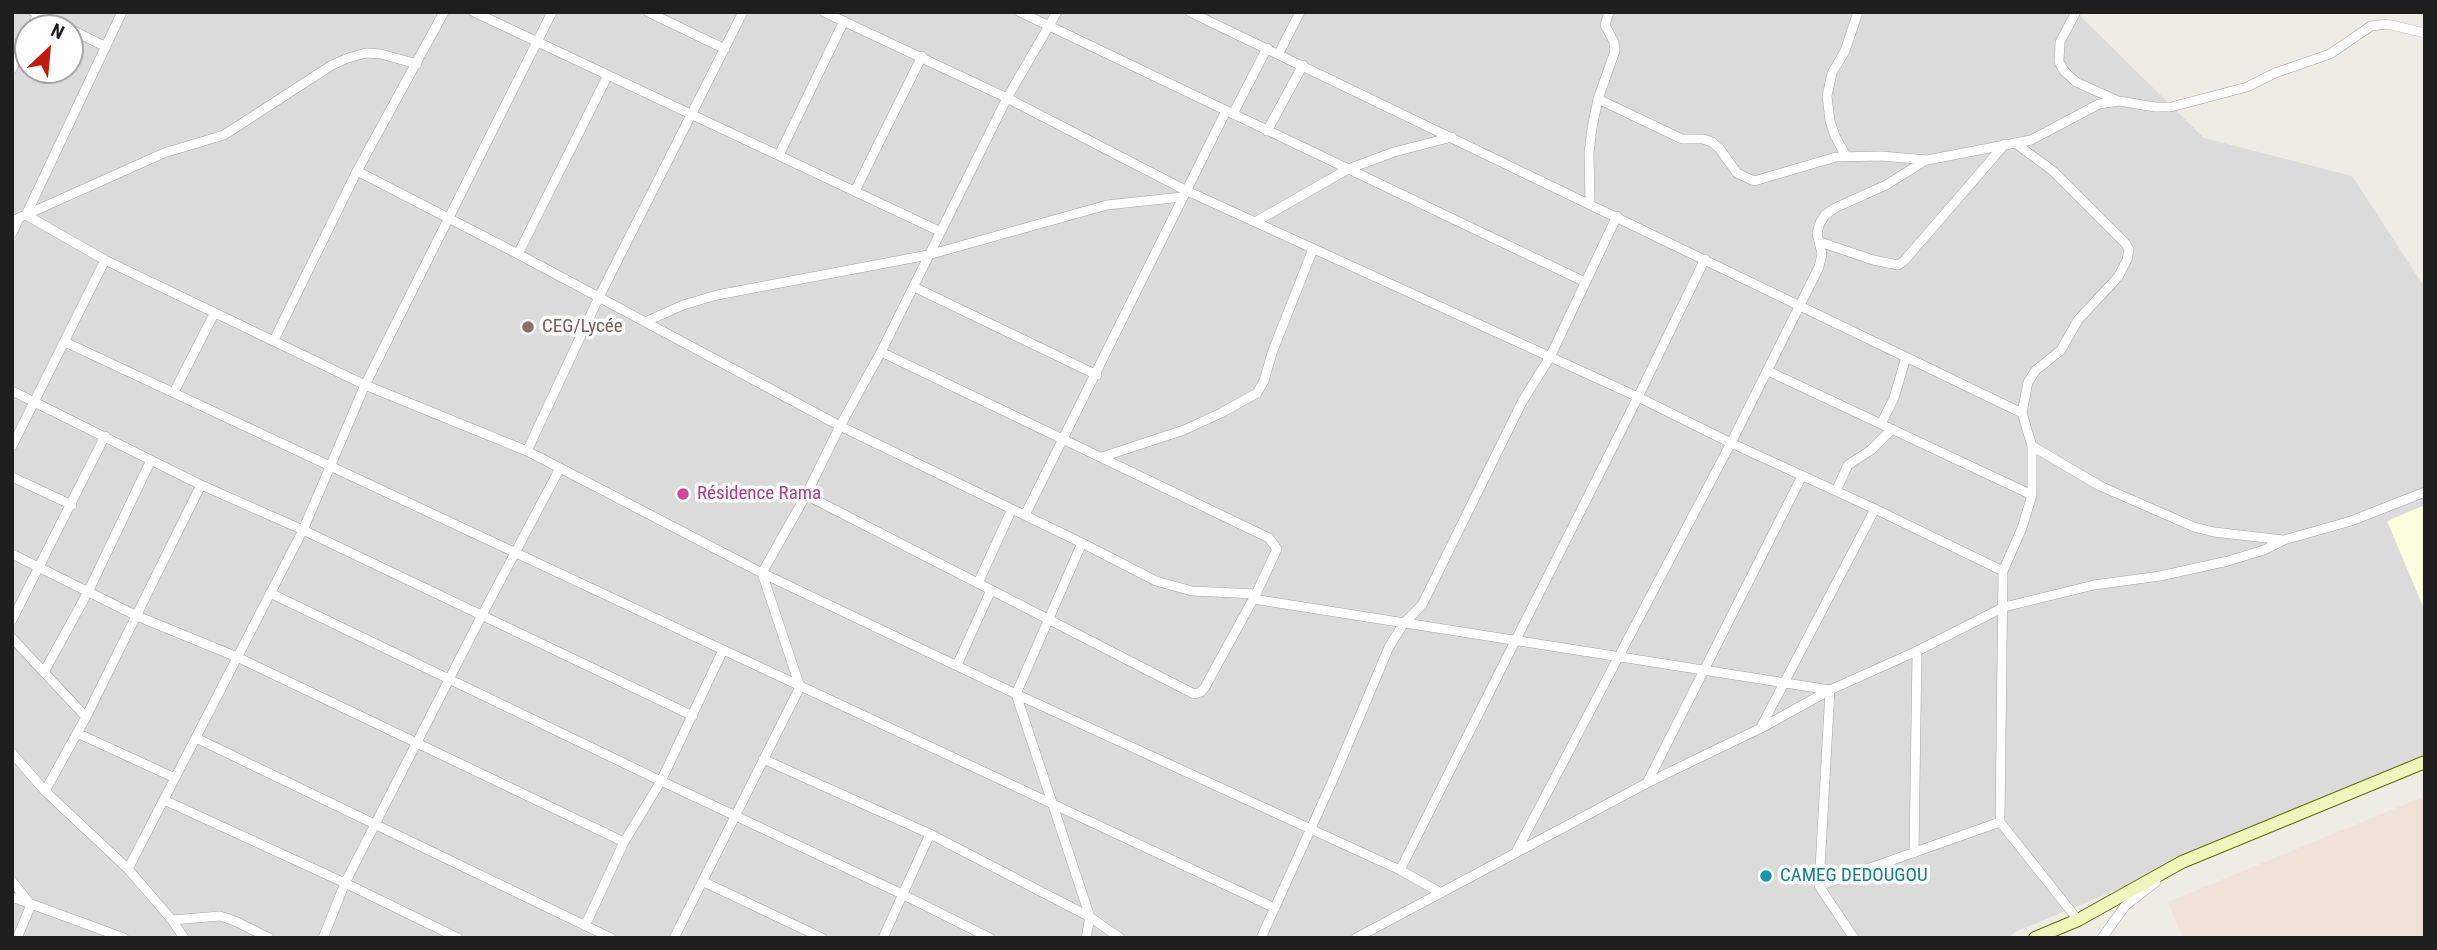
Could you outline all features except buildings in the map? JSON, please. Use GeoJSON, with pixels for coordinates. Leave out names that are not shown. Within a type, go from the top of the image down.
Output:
{"type":"FeatureCollection","features":[{"type":"Feature","properties":{"kind":"main road"},"geometry":{"type":"LineString","coordinates":[[2036,938],[2078,920],[2182,862],[2425,762]]}},
{"type":"Feature","properties":{"kind":"street"},"geometry":{"type":"LineString","coordinates":[[12,233],[122,12]]}},
{"type":"Feature","properties":{"kind":"street"},"geometry":{"type":"LineString","coordinates":[[274,340],[357,171],[444,12]]}},
{"type":"Feature","properties":{"kind":"street"},"geometry":{"type":"LineString","coordinates":[[474,12],[939,231]]}},
{"type":"Feature","properties":{"kind":"street"},"geometry":{"type":"LineString","coordinates":[[128,869],[303,530],[365,385],[552,12]]}},
{"type":"Feature","properties":{"kind":"street"},"geometry":{"type":"LineString","coordinates":[[648,12],[725,49]]}},
{"type":"Feature","properties":{"kind":"street"},"geometry":{"type":"LineString","coordinates":[[527,451],[599,297],[743,12]]}},
{"type":"Feature","properties":{"kind":"street"},"geometry":{"type":"LineString","coordinates":[[824,12],[1007,98],[1184,193],[1255,222],[1638,397],[2003,571]]}},
{"type":"Feature","properties":{"kind":"street"},"geometry":{"type":"LineString","coordinates":[[1020,12],[1585,282]]}},
{"type":"Feature","properties":{"kind":"street"},"geometry":{"type":"LineString","coordinates":[[674,938],[800,687],[762,573],[881,352],[1007,98],[1057,12]]}},
{"type":"Feature","properties":{"kind":"street"},"geometry":{"type":"LineString","coordinates":[[1190,12],[2022,413]]}},
{"type":"Feature","properties":{"kind":"street"},"geometry":{"type":"LineString","coordinates":[[1279,53],[1300,12]]}},
{"type":"Feature","properties":{"kind":"street"},"geometry":{"type":"LineString","coordinates":[[1590,203],[1589,153],[1598,99],[1615,51],[1614,42],[1605,25],[1609,12]]}},
{"type":"Feature","properties":{"kind":"street"},"geometry":{"type":"LineString","coordinates":[[1846,156],[1832,128],[1827,96],[1832,74],[1845,51],[1858,12]]}},
{"type":"Feature","properties":{"kind":"street"},"geometry":{"type":"LineString","coordinates":[[2076,12],[2060,42],[2059,62],[2064,71],[2076,82],[2119,101],[2155,107],[2171,107],[2248,87],[2275,73],[2330,54],[2371,26],[2387,24],[2425,33]]}},
{"type":"Feature","properties":{"kind":"street"},"geometry":{"type":"LineString","coordinates":[[779,155],[844,21]]}},
{"type":"Feature","properties":{"kind":"street"},"geometry":{"type":"LineString","coordinates":[[84,36],[106,47]]}},
{"type":"Feature","properties":{"kind":"street"},"geometry":{"type":"LineString","coordinates":[[1025,515],[1097,375],[1184,193],[1267,48]]}},
{"type":"Feature","properties":{"kind":"street"},"geometry":{"type":"LineString","coordinates":[[19,218],[164,153],[224,135],[332,65],[348,58],[366,53],[381,54],[417,64]]}},
{"type":"Feature","properties":{"kind":"street"},"geometry":{"type":"LineString","coordinates":[[855,191],[922,57]]}},
{"type":"Feature","properties":{"kind":"street"},"geometry":{"type":"LineString","coordinates":[[1267,131],[1303,65]]}},
{"type":"Feature","properties":{"kind":"street"},"geometry":{"type":"LineString","coordinates":[[518,254],[608,75]]}},
{"type":"Feature","properties":{"kind":"street"},"geometry":{"type":"LineString","coordinates":[[1598,99],[1682,139],[1712,142],[1737,173],[1754,181],[1805,164],[1846,156],[1927,160],[2031,140],[2099,104],[2119,101]]}},
{"type":"Feature","properties":{"kind":"street"},"geometry":{"type":"LineString","coordinates":[[1255,222],[1348,169],[1394,152],[1452,137]]}},
{"type":"Feature","properties":{"kind":"street"},"geometry":{"type":"LineString","coordinates":[[2015,143],[2053,171],[2129,250],[2118,277],[2077,320],[2061,351],[2036,370],[2028,382],[2022,413],[2032,446],[2032,495],[2022,528],[2003,571],[2000,822],[2078,920]]}},
{"type":"Feature","properties":{"kind":"street"},"geometry":{"type":"LineString","coordinates":[[1820,242],[1872,260],[1898,265],[2005,145]]}},
{"type":"Feature","properties":{"kind":"street"},"geometry":{"type":"LineString","coordinates":[[1517,850],[1731,443],[1819,267],[1822,254],[1818,228],[1829,212],[1886,185],[1927,160]]}},
{"type":"Feature","properties":{"kind":"street"},"geometry":{"type":"LineString","coordinates":[[357,171],[840,425],[1166,584],[1192,590],[1255,596],[1404,623],[1830,690]]}},
{"type":"Feature","properties":{"kind":"street"},"geometry":{"type":"LineString","coordinates":[[645,322],[683,305],[717,295],[928,255],[1107,205],[1184,193]]}},
{"type":"Feature","properties":{"kind":"street"},"geometry":{"type":"LineString","coordinates":[[1261,938],[1389,647],[1404,623],[1422,605],[1522,402],[1549,357],[1617,216]]}},
{"type":"Feature","properties":{"kind":"street"},"geometry":{"type":"LineString","coordinates":[[19,218],[365,385],[527,451],[762,573],[1016,694],[1400,870],[1441,893]]}},
{"type":"Feature","properties":{"kind":"street"},"geometry":{"type":"LineString","coordinates":[[1102,457],[1184,430],[1257,393],[1264,381],[1313,249]]}},
{"type":"Feature","properties":{"kind":"street"},"geometry":{"type":"LineString","coordinates":[[1400,870],[1705,259]]}},
{"type":"Feature","properties":{"kind":"street"},"geometry":{"type":"LineString","coordinates":[[12,446],[105,260]]}},
{"type":"Feature","properties":{"kind":"street"},"geometry":{"type":"LineString","coordinates":[[914,287],[1097,375]]}},
{"type":"Feature","properties":{"kind":"street"},"geometry":{"type":"LineString","coordinates":[[174,392],[214,314]]}},
{"type":"Feature","properties":{"kind":"street"},"geometry":{"type":"LineString","coordinates":[[65,342],[331,464],[515,553],[1275,908]]}},
{"type":"Feature","properties":{"kind":"street"},"geometry":{"type":"LineString","coordinates":[[806,495],[1194,694],[1205,687],[1255,596],[1277,549],[1274,542],[881,352]]}},
{"type":"Feature","properties":{"kind":"street"},"geometry":{"type":"LineString","coordinates":[[1881,424],[1894,398],[1906,357]]}},
{"type":"Feature","properties":{"kind":"street"},"geometry":{"type":"LineString","coordinates":[[1768,371],[2032,495]]}},
{"type":"Feature","properties":{"kind":"street"},"geometry":{"type":"LineString","coordinates":[[12,391],[201,485],[303,530],[693,716]]}},
{"type":"Feature","properties":{"kind":"street"},"geometry":{"type":"LineString","coordinates":[[1836,491],[1848,465],[1871,450],[1892,429]]}},
{"type":"Feature","properties":{"kind":"street"},"geometry":{"type":"LineString","coordinates":[[12,621],[105,436]]}},
{"type":"Feature","properties":{"kind":"street"},"geometry":{"type":"LineString","coordinates":[[2032,446],[2100,486],[2194,527],[2284,540]]}},
{"type":"Feature","properties":{"kind":"street"},"geometry":{"type":"LineString","coordinates":[[44,672],[89,592],[151,460]]}},
{"type":"Feature","properties":{"kind":"street"},"geometry":{"type":"LineString","coordinates":[[323,938],[345,883],[560,468]]}},
{"type":"Feature","properties":{"kind":"street"},"geometry":{"type":"LineString","coordinates":[[1647,783],[1802,476]]}},
{"type":"Feature","properties":{"kind":"street"},"geometry":{"type":"LineString","coordinates":[[12,477],[72,505]]}},
{"type":"Feature","properties":{"kind":"street"},"geometry":{"type":"LineString","coordinates":[[45,791],[86,717],[201,485]]}},
{"type":"Feature","properties":{"kind":"street"},"geometry":{"type":"LineString","coordinates":[[1356,938],[1647,783],[1761,728],[1830,690],[1917,651],[2004,607],[2094,585],[2160,576],[2228,561],[2264,550],[2284,540],[2351,521],[2425,492]]}},
{"type":"Feature","properties":{"kind":"street"},"geometry":{"type":"LineString","coordinates":[[978,583],[1012,509]]}},
{"type":"Feature","properties":{"kind":"street"},"geometry":{"type":"LineString","coordinates":[[1761,728],[1875,509]]}},
{"type":"Feature","properties":{"kind":"street"},"geometry":{"type":"LineString","coordinates":[[1082,543],[1016,694],[1090,917],[1086,938]]}},
{"type":"Feature","properties":{"kind":"street"},"geometry":{"type":"LineString","coordinates":[[12,554],[137,616],[237,657],[624,842]]}},
{"type":"Feature","properties":{"kind":"street"},"geometry":{"type":"LineString","coordinates":[[957,665],[991,590]]}},
{"type":"Feature","properties":{"kind":"street"},"geometry":{"type":"LineString","coordinates":[[270,593],[990,938]]}},
{"type":"Feature","properties":{"kind":"street"},"geometry":{"type":"LineString","coordinates":[[12,638],[86,717]]}},
{"type":"Feature","properties":{"kind":"street"},"geometry":{"type":"LineString","coordinates":[[585,926],[624,842],[661,781],[723,650]]}},
{"type":"Feature","properties":{"kind":"street"},"geometry":{"type":"LineString","coordinates":[[1913,853],[1917,651]]}},
{"type":"Feature","properties":{"kind":"street"},"geometry":{"type":"LineString","coordinates":[[1830,690],[1819,887],[1854,938]]}},
{"type":"Feature","properties":{"kind":"street"},"geometry":{"type":"LineString","coordinates":[[77,733],[175,778]]}},
{"type":"Feature","properties":{"kind":"street"},"geometry":{"type":"LineString","coordinates":[[196,738],[611,938]]}},
{"type":"Feature","properties":{"kind":"street"},"geometry":{"type":"LineString","coordinates":[[12,753],[45,791],[128,869],[184,938]]}},
{"type":"Feature","properties":{"kind":"street"},"geometry":{"type":"LineString","coordinates":[[763,759],[930,834],[1090,917],[1119,938]]}},
{"type":"Feature","properties":{"kind":"street"},"geometry":{"type":"LineString","coordinates":[[164,800],[457,938]]}},
{"type":"Feature","properties":{"kind":"street"},"geometry":{"type":"LineString","coordinates":[[1819,887],[2000,822]]}},
{"type":"Feature","properties":{"kind":"street"},"geometry":{"type":"LineString","coordinates":[[883,938],[930,834]]}},
{"type":"Feature","properties":{"kind":"street"},"geometry":{"type":"LineString","coordinates":[[2102,938],[2125,906],[2182,862]]}},
{"type":"Feature","properties":{"kind":"street"},"geometry":{"type":"LineString","coordinates":[[12,881],[31,905]]}},
{"type":"Feature","properties":{"kind":"street"},"geometry":{"type":"LineString","coordinates":[[704,882],[822,938]]}},
{"type":"Feature","properties":{"kind":"street"},"geometry":{"type":"LineString","coordinates":[[12,897],[124,938]]}},
{"type":"Feature","properties":{"kind":"street"},"geometry":{"type":"LineString","coordinates":[[17,938],[31,905]]}},
{"type":"Feature","properties":{"kind":"street"},"geometry":{"type":"LineString","coordinates":[[172,920],[220,916],[269,938]]}},
{"type":"Feature","properties":{"kind":"shaded area"},"geometry":{"type":"Polygon","coordinates":[[[12,12],[2076,12],[2204,138],[2352,176],[2425,288],[2425,762],[2015,932],[2008,938],[12,938],[12,12]]]}},
{"type":"Feature","properties":{"kind":"shaded area"},"geometry":{"type":"Polygon","coordinates":[[[2425,505],[2425,611],[2387,521],[2425,505]]]}},
{"type":"Feature","properties":{"kind":"shaded area"},"geometry":{"type":"Polygon","coordinates":[[[2425,796],[2425,938],[2183,938],[2168,902],[2425,796]]]}},
{"type":"Feature","properties":{"kind":"place","name":"CEG/Lycée"},"geometry":{"type":"Point","coordinates":[528,327]}},
{"type":"Feature","properties":{"kind":"place","name":"Résidence Rama"},"geometry":{"type":"Point","coordinates":[683,494]}},
{"type":"Feature","properties":{"kind":"place","name":"CAMEG DEDOUGOU"},"geometry":{"type":"Point","coordinates":[1766,876]}}]}
